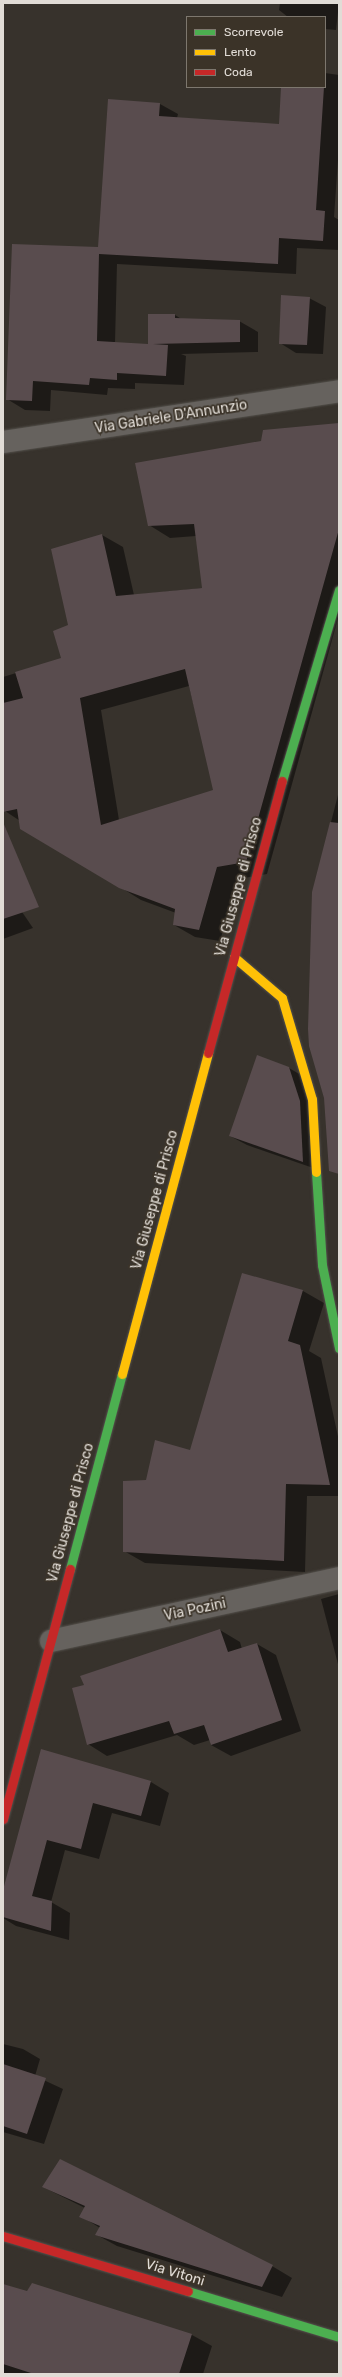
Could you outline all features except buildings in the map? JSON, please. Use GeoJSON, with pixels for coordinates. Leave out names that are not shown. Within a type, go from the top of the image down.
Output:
{"type":"FeatureCollection","features":[{"type":"Feature","properties":{"kind":"main road","name":"Via Giuseppe di Prisco"},"geometry":{"type":"LineString","coordinates":[[3,1819],[269,826],[339,590]]}},
{"type":"Feature","properties":{"kind":"main road"},"geometry":{"type":"LineString","coordinates":[[234,957],[282,998],[312,1098],[322,1265],[339,1348]]}},
{"type":"Feature","properties":{"kind":"main road","name":"Via Vitoni"},"geometry":{"type":"LineString","coordinates":[[3,2236],[339,2337]]}},
{"type":"Feature","properties":{"kind":"street","name":"Via Gabriele D'Annunzio"},"geometry":{"type":"LineString","coordinates":[[3,442],[339,391]]}},
{"type":"Feature","properties":{"kind":"street","name":"Via Pozini"},"geometry":{"type":"LineString","coordinates":[[51,1642],[339,1578]]}},
{"type":"Feature","properties":{"kind":"traffic: fast"},"geometry":{"type":"LineString","coordinates":[[282,781],[339,590]]}},
{"type":"Feature","properties":{"kind":"traffic: fast"},"geometry":{"type":"LineString","coordinates":[[316,1172],[322,1265],[339,1348]]}},
{"type":"Feature","properties":{"kind":"traffic: fast"},"geometry":{"type":"LineString","coordinates":[[70,1569],[122,1374]]}},
{"type":"Feature","properties":{"kind":"traffic: fast"},"geometry":{"type":"LineString","coordinates":[[188,2291],[339,2337]]}},
{"type":"Feature","properties":{"kind":"traffic: slow"},"geometry":{"type":"LineString","coordinates":[[234,957],[282,998],[312,1099],[316,1172]]}},
{"type":"Feature","properties":{"kind":"traffic: slow"},"geometry":{"type":"LineString","coordinates":[[122,1374],[208,1053]]}},
{"type":"Feature","properties":{"kind":"traffic: jam"},"geometry":{"type":"LineString","coordinates":[[208,1053],[282,781]]}},
{"type":"Feature","properties":{"kind":"traffic: jam"},"geometry":{"type":"LineString","coordinates":[[3,1819],[70,1569]]}},
{"type":"Feature","properties":{"kind":"traffic: jam"},"geometry":{"type":"LineString","coordinates":[[3,2236],[188,2291]]}}]}
